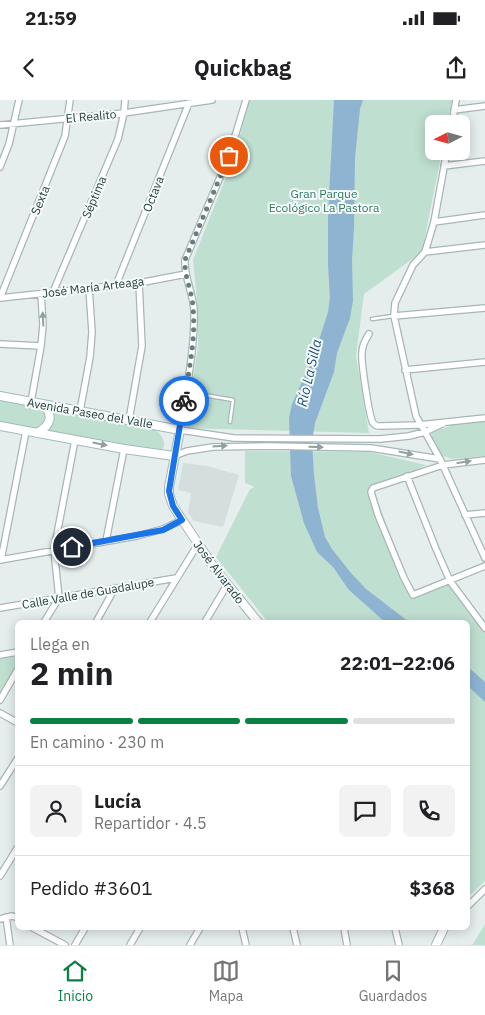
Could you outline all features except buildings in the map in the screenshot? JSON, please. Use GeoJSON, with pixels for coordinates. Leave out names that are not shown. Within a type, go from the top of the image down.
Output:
{"type":"FeatureCollection","features":[{"type":"Feature","properties":{"kind":"street"},"geometry":{"type":"LineString","coordinates":[[0,167],[9,144],[19,100]]}},
{"type":"Feature","properties":{"kind":"street","name":"Sexta"},"geometry":{"type":"LineString","coordinates":[[0,298],[65,136],[70,100]]}},
{"type":"Feature","properties":{"kind":"street","name":"Séptima"},"geometry":{"type":"LineString","coordinates":[[54,292],[118,139],[126,100]]}},
{"type":"Feature","properties":{"kind":"street","name":"El Realito"},"geometry":{"type":"LineString","coordinates":[[0,125],[124,113],[175,103],[189,104],[212,100]]}},
{"type":"Feature","properties":{"kind":"street"},"geometry":{"type":"LineString","coordinates":[[246,100],[229,156],[186,255],[185,266],[192,295],[194,324],[193,348],[180,430],[224,437],[370,439],[404,437],[425,432],[446,422]]}},
{"type":"Feature","properties":{"kind":"street"},"geometry":{"type":"LineString","coordinates":[[453,115],[456,100]]}},
{"type":"Feature","properties":{"kind":"street","name":"Octava"},"geometry":{"type":"LineString","coordinates":[[116,285],[189,104]]}},
{"type":"Feature","properties":{"kind":"street"},"geometry":{"type":"LineString","coordinates":[[454,110],[485,106]]}},
{"type":"Feature","properties":{"kind":"street"},"geometry":{"type":"LineString","coordinates":[[445,160],[434,222],[425,252],[414,264],[395,304],[394,316],[411,403],[419,425],[442,462],[485,558]]}},
{"type":"Feature","properties":{"kind":"street"},"geometry":{"type":"LineString","coordinates":[[444,166],[485,161]]}},
{"type":"Feature","properties":{"kind":"street"},"geometry":{"type":"LineString","coordinates":[[434,222],[485,215]]}},
{"type":"Feature","properties":{"kind":"street"},"geometry":{"type":"LineString","coordinates":[[425,252],[485,245]]}},
{"type":"Feature","properties":{"kind":"street","name":"José María Arteaga"},"geometry":{"type":"LineString","coordinates":[[0,298],[139,283],[186,274]]}},
{"type":"Feature","properties":{"kind":"street"},"geometry":{"type":"LineString","coordinates":[[129,420],[142,346],[139,283]]}},
{"type":"Feature","properties":{"kind":"street"},"geometry":{"type":"LineString","coordinates":[[80,411],[90,357],[92,332],[89,288]]}},
{"type":"Feature","properties":{"kind":"street"},"geometry":{"type":"LineString","coordinates":[[31,402],[42,346],[41,294]]}},
{"type":"Feature","properties":{"kind":"street"},"geometry":{"type":"LineString","coordinates":[[394,316],[485,308]]}},
{"type":"Feature","properties":{"kind":"street"},"geometry":{"type":"LineString","coordinates":[[369,334],[365,339],[361,355],[373,422],[380,426],[419,425],[485,418]]}},
{"type":"Feature","properties":{"kind":"street"},"geometry":{"type":"LineString","coordinates":[[0,344],[42,346]]}},
{"type":"Feature","properties":{"kind":"street"},"geometry":{"type":"LineString","coordinates":[[405,370],[485,362]]}},
{"type":"Feature","properties":{"kind":"street","name":"Avenida Paseo del Valle"},"geometry":{"type":"LineString","coordinates":[[0,396],[180,430]]}},
{"type":"Feature","properties":{"kind":"street"},"geometry":{"type":"LineString","coordinates":[[0,404],[10,398]]}},
{"type":"Feature","properties":{"kind":"street"},"geometry":{"type":"LineString","coordinates":[[37,433],[44,429],[50,420],[48,410],[43,404]]}},
{"type":"Feature","properties":{"kind":"street"},"geometry":{"type":"LineString","coordinates":[[2,425],[124,449],[174,456],[186,451],[213,447],[268,446],[371,448],[442,462],[485,460]]}},
{"type":"Feature","properties":{"kind":"street","name":"José Alvarado"},"geometry":{"type":"LineString","coordinates":[[180,430],[174,456],[169,494],[173,506],[198,544],[256,620]]}},
{"type":"Feature","properties":{"kind":"street"},"geometry":{"type":"LineString","coordinates":[[26,431],[1,560],[163,530],[182,520]]}},
{"type":"Feature","properties":{"kind":"street"},"geometry":{"type":"LineString","coordinates":[[45,620],[59,598],[54,550],[75,440]]}},
{"type":"Feature","properties":{"kind":"street"},"geometry":{"type":"LineString","coordinates":[[106,541],[124,449]]}},
{"type":"Feature","properties":{"kind":"street"},"geometry":{"type":"LineString","coordinates":[[442,462],[371,490],[378,515],[404,578],[413,595],[485,566]]}},
{"type":"Feature","properties":{"kind":"street"},"geometry":{"type":"LineString","coordinates":[[407,476],[450,580],[485,628]]}},
{"type":"Feature","properties":{"kind":"street"},"geometry":{"type":"LineString","coordinates":[[465,515],[485,513]]}},
{"type":"Feature","properties":{"kind":"street"},"geometry":{"type":"LineString","coordinates":[[151,620],[198,544]]}},
{"type":"Feature","properties":{"kind":"street","name":"Calle Valle de Guadalupe"},"geometry":{"type":"LineString","coordinates":[[0,608],[176,578]]}},
{"type":"Feature","properties":{"kind":"street"},"geometry":{"type":"LineString","coordinates":[[206,620],[228,585]]}},
{"type":"Feature","properties":{"kind":"street"},"geometry":{"type":"LineString","coordinates":[[97,620],[115,588]]}},
{"type":"Feature","properties":{"kind":"street"},"geometry":{"type":"LineString","coordinates":[[0,655],[15,652]]}},
{"type":"Feature","properties":{"kind":"street"},"geometry":{"type":"LineString","coordinates":[[0,700],[15,674]]}},
{"type":"Feature","properties":{"kind":"street"},"geometry":{"type":"LineString","coordinates":[[0,713],[15,721]]}},
{"type":"Feature","properties":{"kind":"street"},"geometry":{"type":"LineString","coordinates":[[0,786],[15,763]]}},
{"type":"Feature","properties":{"kind":"street"},"geometry":{"type":"LineString","coordinates":[[0,876],[15,852]]}},
{"type":"Feature","properties":{"kind":"street"},"geometry":{"type":"LineString","coordinates":[[470,904],[485,889]]}},
{"type":"Feature","properties":{"kind":"street"},"geometry":{"type":"LineString","coordinates":[[3,918],[10,945]]}},
{"type":"Feature","properties":{"kind":"street"},"geometry":{"type":"LineString","coordinates":[[37,930],[61,944]]}},
{"type":"Feature","properties":{"kind":"street"},"geometry":{"type":"LineString","coordinates":[[75,945],[84,930]]}},
{"type":"Feature","properties":{"kind":"street"},"geometry":{"type":"LineString","coordinates":[[130,945],[139,930]]}},
{"type":"Feature","properties":{"kind":"street"},"geometry":{"type":"LineString","coordinates":[[190,945],[199,930]]}},
{"type":"Feature","properties":{"kind":"street"},"geometry":{"type":"LineString","coordinates":[[242,930],[246,945]]}},
{"type":"Feature","properties":{"kind":"street"},"geometry":{"type":"LineString","coordinates":[[293,930],[297,945]]}},
{"type":"Feature","properties":{"kind":"street"},"geometry":{"type":"LineString","coordinates":[[344,930],[347,945]]}},
{"type":"Feature","properties":{"kind":"street"},"geometry":{"type":"LineString","coordinates":[[395,930],[398,945]]}},
{"type":"Feature","properties":{"kind":"street"},"geometry":{"type":"LineString","coordinates":[[436,945],[443,930]]}},
{"type":"Feature","properties":{"kind":"street"},"geometry":{"type":"LineString","coordinates":[[441,945],[447,936],[448,930]]}},
{"type":"Feature","properties":{"kind":"lane"},"geometry":{"type":"LineString","coordinates":[[372,319],[394,316]]}},
{"type":"Feature","properties":{"kind":"lane"},"geometry":{"type":"LineString","coordinates":[[186,391],[233,400],[230,422]]}},
{"type":"Feature","properties":{"kind":"shaded area"},"geometry":{"type":"Polygon","coordinates":[[[183,463],[207,466],[239,475],[223,527],[194,521],[188,513],[191,493],[178,490],[183,463]]]}},
{"type":"Feature","properties":{"kind":"green space","name":"Gran Parque Ecológico La Pastora"},"geometry":{"type":"Polygon","coordinates":[[[249,100],[452,100],[449,115],[425,115],[425,160],[440,160],[422,252],[364,294],[356,356],[369,433],[185,428],[198,348],[198,309],[193,260],[236,152],[249,100]]]}},
{"type":"Feature","properties":{"kind":"green space"},"geometry":{"type":"Polygon","coordinates":[[[0,400],[153,429],[162,437],[164,446],[163,449],[157,451],[0,422],[0,400]]]}},
{"type":"Feature","properties":{"kind":"green space"},"geometry":{"type":"Polygon","coordinates":[[[485,421],[485,456],[452,459],[443,456],[431,436],[433,432],[455,424],[485,421]]]}},
{"type":"Feature","properties":{"kind":"green space"},"geometry":{"type":"Polygon","coordinates":[[[245,451],[369,452],[426,465],[374,491],[412,592],[450,581],[485,627],[485,881],[470,895],[470,620],[266,620],[216,557],[250,489],[255,487],[245,483],[245,451]]]}},
{"type":"Feature","properties":{"kind":"green space"},"geometry":{"type":"Polygon","coordinates":[[[15,657],[15,667],[0,696],[0,659],[15,657]]]}},
{"type":"Feature","properties":{"kind":"green space"},"geometry":{"type":"Polygon","coordinates":[[[485,924],[485,945],[470,945],[473,944],[485,924]]]}},
{"type":"Feature","properties":{"kind":"water","name":"Río La Silla"},"geometry":{"type":"Polygon","coordinates":[[[334,100],[363,100],[360,109],[355,158],[352,260],[353,301],[350,318],[337,353],[334,372],[315,423],[312,442],[314,475],[318,508],[325,537],[332,549],[366,589],[406,620],[383,620],[349,590],[333,567],[317,552],[304,523],[291,476],[289,418],[292,404],[315,353],[328,312],[330,298],[328,216],[334,100]]]}},
{"type":"Feature","properties":{"kind":"water"},"geometry":{"type":"Polygon","coordinates":[[[470,669],[485,682],[485,702],[470,688],[470,669]]]}},
{"type":"Feature","properties":{"kind":"way so far"},"geometry":{"type":"LineString","coordinates":[[184,401],[194,341],[194,308],[186,274],[185,260],[229,156]]}},
{"type":"Feature","properties":{"kind":"route"},"geometry":{"type":"LineString","coordinates":[[72,547],[163,530],[182,520],[173,506],[169,487],[184,401]]}}]}
